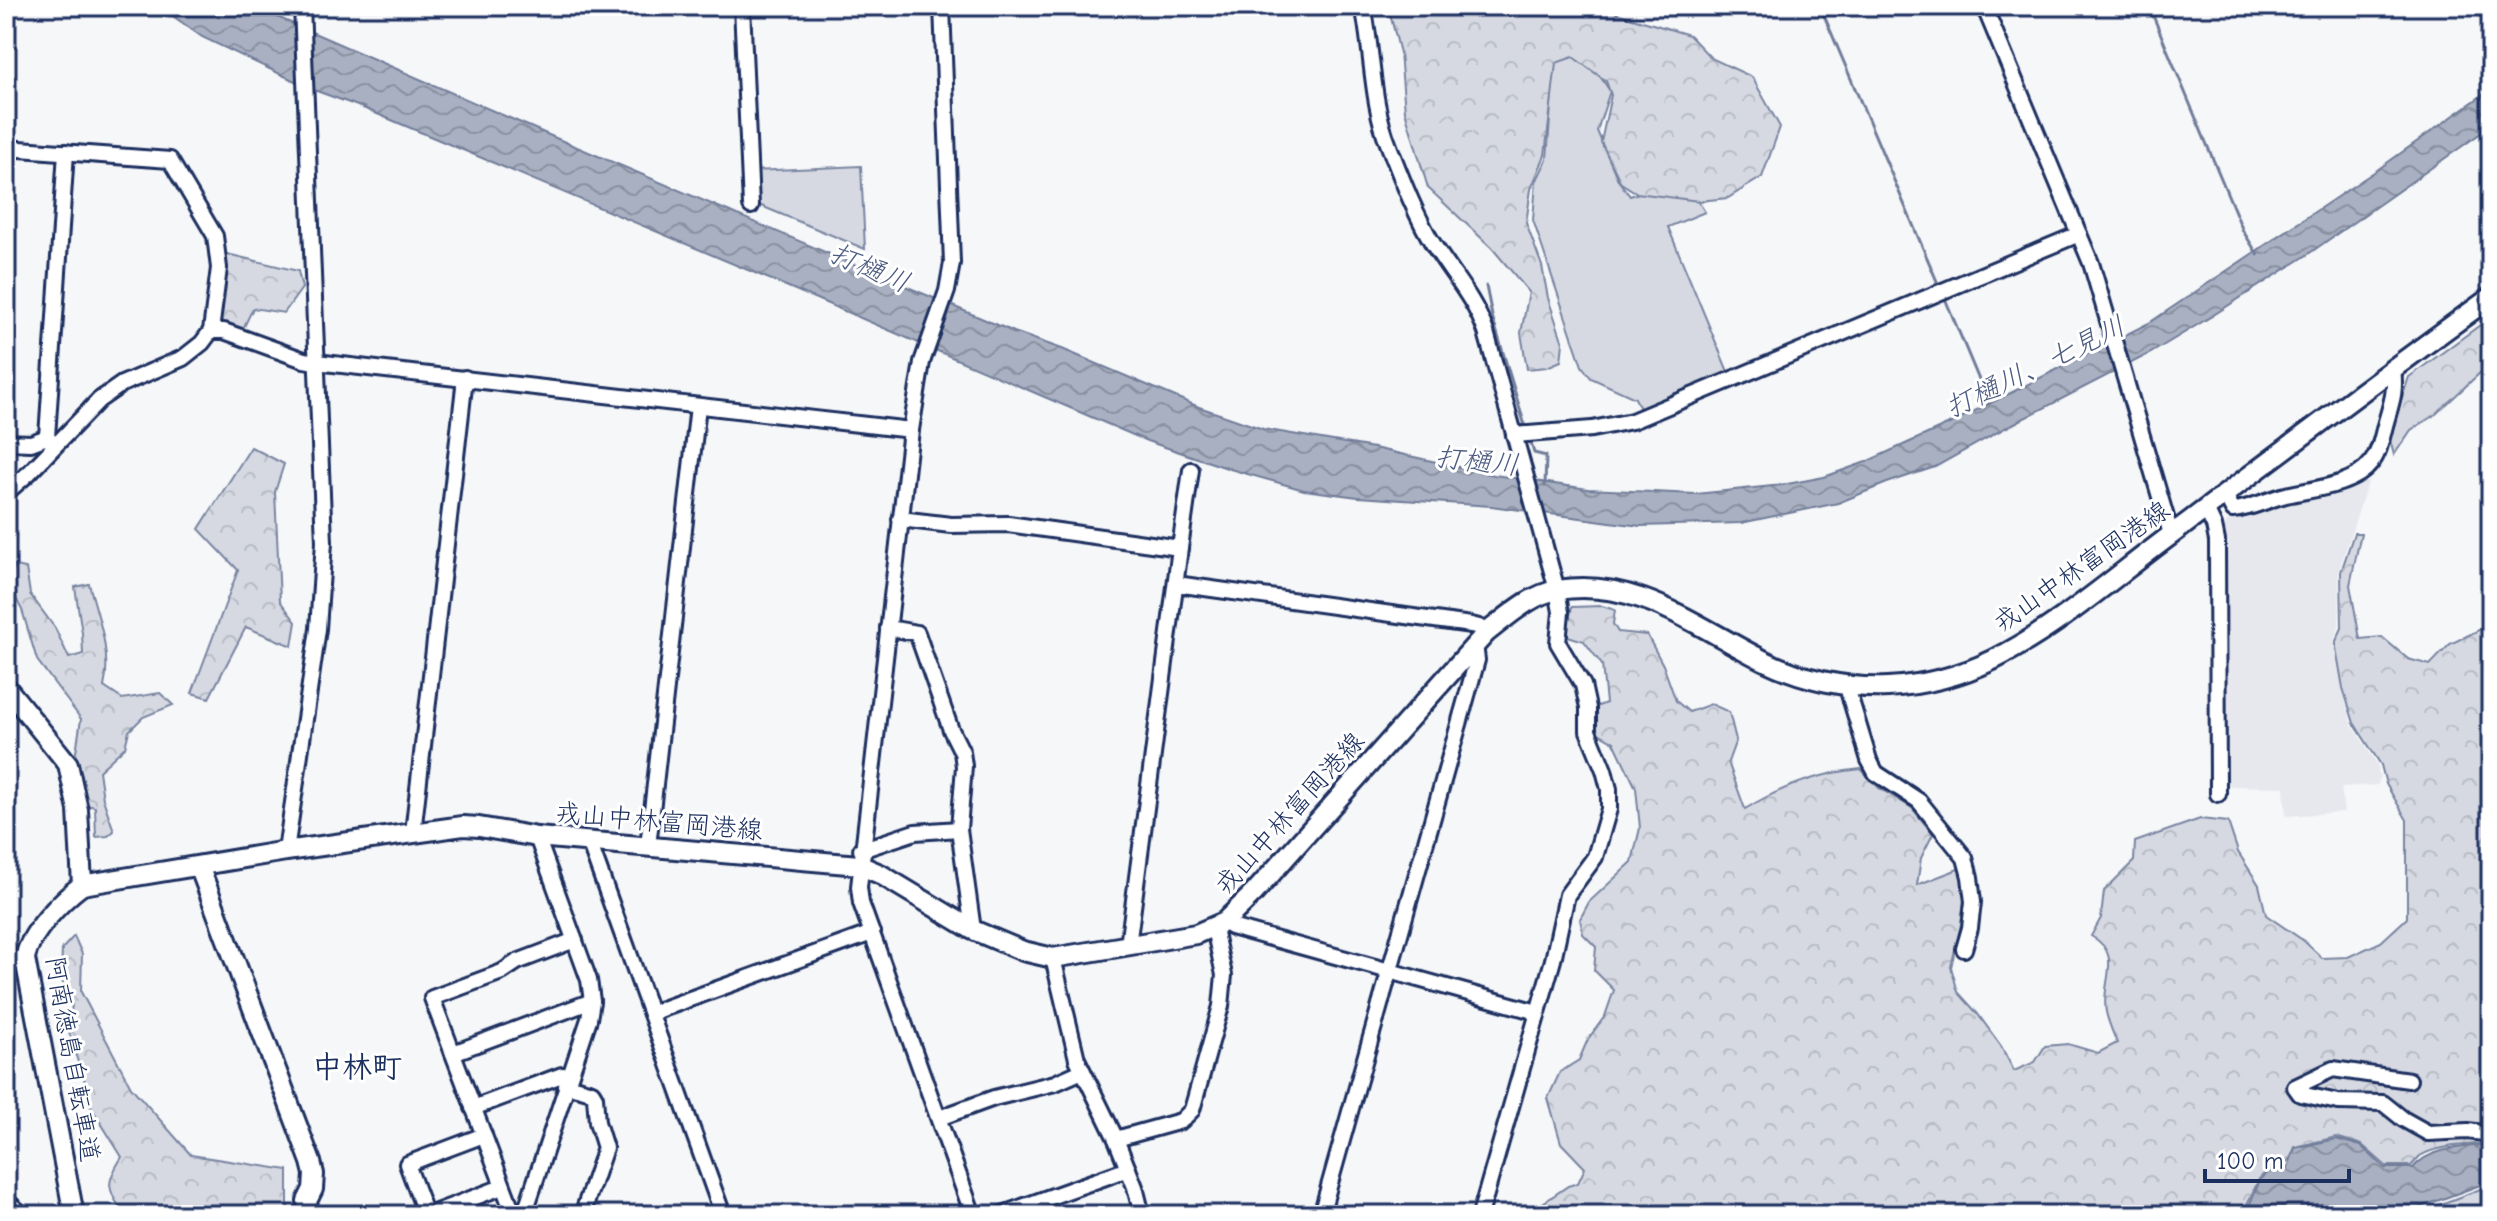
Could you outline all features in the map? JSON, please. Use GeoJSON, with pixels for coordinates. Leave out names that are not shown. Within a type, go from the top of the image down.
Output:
{"type":"FeatureCollection","features":[{"type":"Feature","properties":{"kind":"main road","name":"戎山中林富岡港線"},"geometry":{"type":"LineString","coordinates":[[82,885],[463,826],[537,837],[648,846],[860,858],[880,874],[973,930],[1023,951],[1053,958],[1196,934],[1219,925],[1254,893],[1480,639],[1519,608],[1557,590],[1627,592],[1658,603],[1767,662],[1814,678],[1849,685],[1887,687],[1924,683],[1961,674],[1993,660],[2076,607],[2491,297]]}},
{"type":"Feature","properties":{"kind":"main road"},"geometry":{"type":"LineString","coordinates":[[6,687],[68,764],[78,810],[82,885]]}},
{"type":"Feature","properties":{"kind":"main road"},"geometry":{"type":"LineString","coordinates":[[199,866],[311,1162],[314,1174],[313,1189],[307,1201],[309,1215]]}},
{"type":"Feature","properties":{"kind":"main road","name":"阿南徳島自転車道"},"geometry":{"type":"LineString","coordinates":[[74,1215],[25,959],[27,948],[64,899],[82,885]]}},
{"type":"Feature","properties":{"kind":"main road"},"geometry":{"type":"LineString","coordinates":[[6,1203],[20,1215]]}},
{"type":"Feature","properties":{"kind":"street"},"geometry":{"type":"LineString","coordinates":[[742,6],[751,206]]}},
{"type":"Feature","properties":{"kind":"street"},"geometry":{"type":"LineString","coordinates":[[942,6],[952,263],[947,291],[924,356],[911,430],[860,858],[861,903],[973,1215]]}},
{"type":"Feature","properties":{"kind":"street"},"geometry":{"type":"LineString","coordinates":[[1363,6],[1374,90],[1387,143],[1434,245],[1472,298],[1481,316],[1557,590],[1561,612],[1558,643],[1583,685],[1588,708],[1588,731],[1609,789],[1609,809],[1595,857],[1567,895],[1563,920],[1480,1215]]}},
{"type":"Feature","properties":{"kind":"street"},"geometry":{"type":"LineString","coordinates":[[1984,6],[2091,263],[2171,534]]}},
{"type":"Feature","properties":{"kind":"street"},"geometry":{"type":"LineString","coordinates":[[286,851],[322,595],[324,542],[302,14]]}},
{"type":"Feature","properties":{"kind":"street"},"geometry":{"type":"LineString","coordinates":[[6,148],[170,160],[215,236],[219,268],[211,331],[202,343],[183,358],[122,384],[99,400],[51,441],[29,473],[6,493]]}},
{"type":"Feature","properties":{"kind":"street"},"geometry":{"type":"LineString","coordinates":[[51,441],[66,152]]}},
{"type":"Feature","properties":{"kind":"street"},"geometry":{"type":"LineString","coordinates":[[1514,435],[1592,429],[1632,421],[2079,234]]}},
{"type":"Feature","properties":{"kind":"street"},"geometry":{"type":"LineString","coordinates":[[211,331],[224,331],[316,362],[911,430]]}},
{"type":"Feature","properties":{"kind":"street"},"geometry":{"type":"LineString","coordinates":[[2225,495],[2233,510],[2242,509],[2340,482],[2370,465],[2377,453],[2396,389],[2393,369]]}},
{"type":"Feature","properties":{"kind":"street"},"geometry":{"type":"LineString","coordinates":[[413,833],[465,378]]}},
{"type":"Feature","properties":{"kind":"street"},"geometry":{"type":"LineString","coordinates":[[648,846],[698,406]]}},
{"type":"Feature","properties":{"kind":"street"},"geometry":{"type":"LineString","coordinates":[[6,442],[51,441]]}},
{"type":"Feature","properties":{"kind":"street"},"geometry":{"type":"LineString","coordinates":[[1128,946],[1191,470]]}},
{"type":"Feature","properties":{"kind":"street"},"geometry":{"type":"LineString","coordinates":[[2206,509],[2217,541],[2218,794]]}},
{"type":"Feature","properties":{"kind":"street"},"geometry":{"type":"LineString","coordinates":[[900,519],[951,525],[1008,524],[1180,548]]}},
{"type":"Feature","properties":{"kind":"street"},"geometry":{"type":"LineString","coordinates":[[1176,584],[1479,627],[1477,660],[1321,1215]]}},
{"type":"Feature","properties":{"kind":"street"},"geometry":{"type":"LineString","coordinates":[[888,628],[917,633],[951,730],[962,752],[964,766],[959,829],[973,930]]}},
{"type":"Feature","properties":{"kind":"street"},"geometry":{"type":"LineString","coordinates":[[1849,685],[1869,760],[1876,773],[1919,801],[1965,858],[1973,902],[1964,949]]}},
{"type":"Feature","properties":{"kind":"street"},"geometry":{"type":"LineString","coordinates":[[860,858],[915,832],[959,829]]}},
{"type":"Feature","properties":{"kind":"street"},"geometry":{"type":"LineString","coordinates":[[537,837],[575,940],[589,980],[592,1001],[589,1019],[524,1214],[511,1207],[502,1187],[432,998],[575,940]]}},
{"type":"Feature","properties":{"kind":"street"},"geometry":{"type":"LineString","coordinates":[[591,841],[723,1215]]}},
{"type":"Feature","properties":{"kind":"street"},"geometry":{"type":"LineString","coordinates":[[1116,1139],[1181,1121],[1192,1110],[1221,1006],[1224,975],[1219,925],[1537,1012]]}},
{"type":"Feature","properties":{"kind":"street"},"geometry":{"type":"LineString","coordinates":[[651,1013],[872,933]]}},
{"type":"Feature","properties":{"kind":"street"},"geometry":{"type":"LineString","coordinates":[[1053,958],[1077,1059],[1116,1139],[1142,1215]]}},
{"type":"Feature","properties":{"kind":"street"},"geometry":{"type":"LineString","coordinates":[[6,967],[25,959]]}},
{"type":"Feature","properties":{"kind":"street"},"geometry":{"type":"LineString","coordinates":[[453,1053],[592,1001]]}},
{"type":"Feature","properties":{"kind":"street"},"geometry":{"type":"LineString","coordinates":[[2409,1080],[2333,1069],[2295,1087],[2300,1094],[2338,1102],[2383,1103],[2428,1133],[2468,1131],[2491,1134]]}},
{"type":"Feature","properties":{"kind":"street"},"geometry":{"type":"LineString","coordinates":[[939,1118],[994,1098],[1055,1083],[1082,1071]]}},
{"type":"Feature","properties":{"kind":"street"},"geometry":{"type":"LineString","coordinates":[[473,1108],[562,1075],[592,1092],[597,1122],[605,1144],[582,1215]]}},
{"type":"Feature","properties":{"kind":"street"},"geometry":{"type":"LineString","coordinates":[[484,1135],[407,1164],[427,1215],[502,1187]]}},
{"type":"Feature","properties":{"kind":"street"},"geometry":{"type":"LineString","coordinates":[[1000,1215],[1128,1169]]}},
{"type":"Feature","properties":{"kind":"shaded area"},"geometry":{"type":"Polygon","coordinates":[[[2359,481],[2368,482],[2339,570],[2339,626],[2334,642],[2352,724],[2377,764],[2380,777],[2378,785],[2341,787],[2344,812],[2286,816],[2284,787],[2225,786],[2224,528],[2227,522],[2259,507],[2359,481]]]}},
{"type":"Feature","properties":{"kind":"green space"},"geometry":{"type":"Polygon","coordinates":[[[1388,6],[1616,6],[1616,13],[1689,35],[1711,58],[1752,77],[1780,127],[1762,177],[1728,198],[1699,201],[1637,193],[1621,183],[1601,142],[1611,95],[1606,81],[1573,57],[1556,63],[1545,155],[1531,189],[1526,223],[1542,266],[1548,298],[1563,343],[1561,361],[1547,367],[1527,369],[1521,333],[1529,292],[1492,248],[1428,188],[1405,111],[1400,53],[1388,6]]]}},
{"type":"Feature","properties":{"kind":"green space"},"geometry":{"type":"Polygon","coordinates":[[[1566,43],[1593,66],[1610,91],[1597,131],[1618,180],[1630,196],[1656,187],[1692,191],[1705,212],[1668,227],[1729,374],[1641,411],[1635,398],[1591,378],[1582,366],[1533,220],[1536,182],[1547,159],[1555,53],[1566,43]]]}},
{"type":"Feature","properties":{"kind":"green space"},"geometry":{"type":"Polygon","coordinates":[[[861,166],[865,249],[754,203],[753,171],[861,166]]]}},
{"type":"Feature","properties":{"kind":"green space"},"geometry":{"type":"Polygon","coordinates":[[[227,254],[298,271],[302,288],[284,313],[253,308],[240,335],[221,323],[227,254]]]}},
{"type":"Feature","properties":{"kind":"green space"},"geometry":{"type":"Polygon","coordinates":[[[2491,317],[2491,356],[2483,370],[2436,414],[2411,430],[2394,455],[2389,436],[2409,377],[2491,317]]]}},
{"type":"Feature","properties":{"kind":"green space"},"geometry":{"type":"Polygon","coordinates":[[[251,447],[284,464],[275,492],[280,601],[296,622],[292,646],[246,627],[209,698],[192,693],[238,570],[199,529],[251,447]]]}},
{"type":"Feature","properties":{"kind":"green space"},"geometry":{"type":"Polygon","coordinates":[[[2354,533],[2361,533],[2350,585],[2360,639],[2382,637],[2408,659],[2430,665],[2450,644],[2491,624],[2491,1143],[2427,1152],[2411,1166],[2386,1166],[2362,1145],[2336,1137],[2295,1147],[2288,1161],[2272,1166],[2259,1179],[2242,1215],[1525,1215],[1568,1186],[1578,1183],[1585,1168],[1561,1143],[1548,1098],[1560,1072],[1579,1060],[1588,1039],[1605,1016],[1614,990],[1594,970],[1596,947],[1583,934],[1580,919],[1589,902],[1632,862],[1640,828],[1636,788],[1614,742],[1597,732],[1593,708],[1606,703],[1602,665],[1584,641],[1565,635],[1572,607],[1602,606],[1615,610],[1613,624],[1618,632],[1647,635],[1663,665],[1676,701],[1689,712],[1711,704],[1729,712],[1736,740],[1728,762],[1745,809],[1801,782],[1861,769],[1879,788],[1912,808],[1933,834],[1921,858],[1917,885],[1961,868],[1965,892],[1951,967],[1958,992],[2001,1046],[2014,1071],[2035,1062],[2045,1046],[2068,1044],[2098,1053],[2117,1043],[2106,1012],[2109,960],[2101,943],[2091,936],[2101,918],[2104,891],[2134,861],[2135,842],[2200,819],[2228,822],[2238,852],[2259,885],[2266,915],[2304,941],[2322,958],[2348,957],[2381,942],[2407,918],[2407,820],[2386,784],[2381,765],[2354,723],[2343,688],[2336,648],[2342,628],[2341,572],[2354,533]]]}},
{"type":"Feature","properties":{"kind":"green space"},"geometry":{"type":"Polygon","coordinates":[[[15,566],[26,568],[30,594],[55,628],[69,658],[83,654],[75,587],[89,584],[105,648],[104,687],[122,699],[160,693],[173,705],[143,717],[129,731],[125,747],[99,771],[103,799],[114,831],[108,836],[96,837],[95,807],[83,804],[74,765],[81,719],[37,660],[22,610],[8,584],[15,566]]]}},
{"type":"Feature","properties":{"kind":"green space"},"geometry":{"type":"Polygon","coordinates":[[[74,936],[82,954],[81,992],[131,1087],[191,1155],[288,1170],[288,1215],[124,1215],[110,1186],[112,1174],[122,1157],[88,1102],[89,1091],[69,1032],[72,1003],[61,978],[62,949],[74,936]]]}},
{"type":"Feature","properties":{"kind":"green space"},"geometry":{"type":"Polygon","coordinates":[[[2491,1185],[2491,1215],[2412,1215],[2491,1185]]]}},
{"type":"Feature","properties":{"kind":"water"},"geometry":{"type":"Polygon","coordinates":[[[159,6],[252,6],[1014,332],[1199,407],[1263,429],[1374,448],[1494,475],[1588,489],[1696,494],[1782,485],[1824,477],[1866,462],[1947,425],[2149,323],[2377,170],[2491,89],[2491,126],[2304,257],[2212,316],[2151,353],[1935,467],[1838,503],[1741,523],[1640,526],[1491,506],[1304,490],[1147,441],[793,289],[314,90],[202,37],[159,6]]]}},
{"type":"Feature","properties":{"kind":"water"},"geometry":{"type":"Polygon","coordinates":[[[2336,1139],[2361,1146],[2385,1168],[2413,1168],[2439,1152],[2491,1144],[2491,1181],[2399,1215],[2245,1215],[2260,1180],[2273,1168],[2288,1167],[2295,1148],[2336,1139]]]}},
{"type":"Feature","properties":{"kind":"waterway"},"geometry":{"type":"LineString","coordinates":[[1820,6],[1939,286]]}},
{"type":"Feature","properties":{"kind":"waterway"},"geometry":{"type":"LineString","coordinates":[[2149,6],[2243,231],[2258,255]]}},
{"type":"Feature","properties":{"kind":"waterway"},"geometry":{"type":"LineString","coordinates":[[1486,286],[1526,429]]}},
{"type":"Feature","properties":{"kind":"waterway","name":"打樋川、七見川"},"geometry":{"type":"LineString","coordinates":[[1944,296],[1989,404]]}},
{"type":"Feature","properties":{"kind":"waterway","name":"打樋川"},"geometry":{"type":"LineString","coordinates":[[1530,440],[1534,453],[1546,456],[1545,486]]}},
{"type":"Feature","properties":{"kind":"district","name":"中林町"},"geometry":{"type":"Point","coordinates":[357,1067]}}]}
